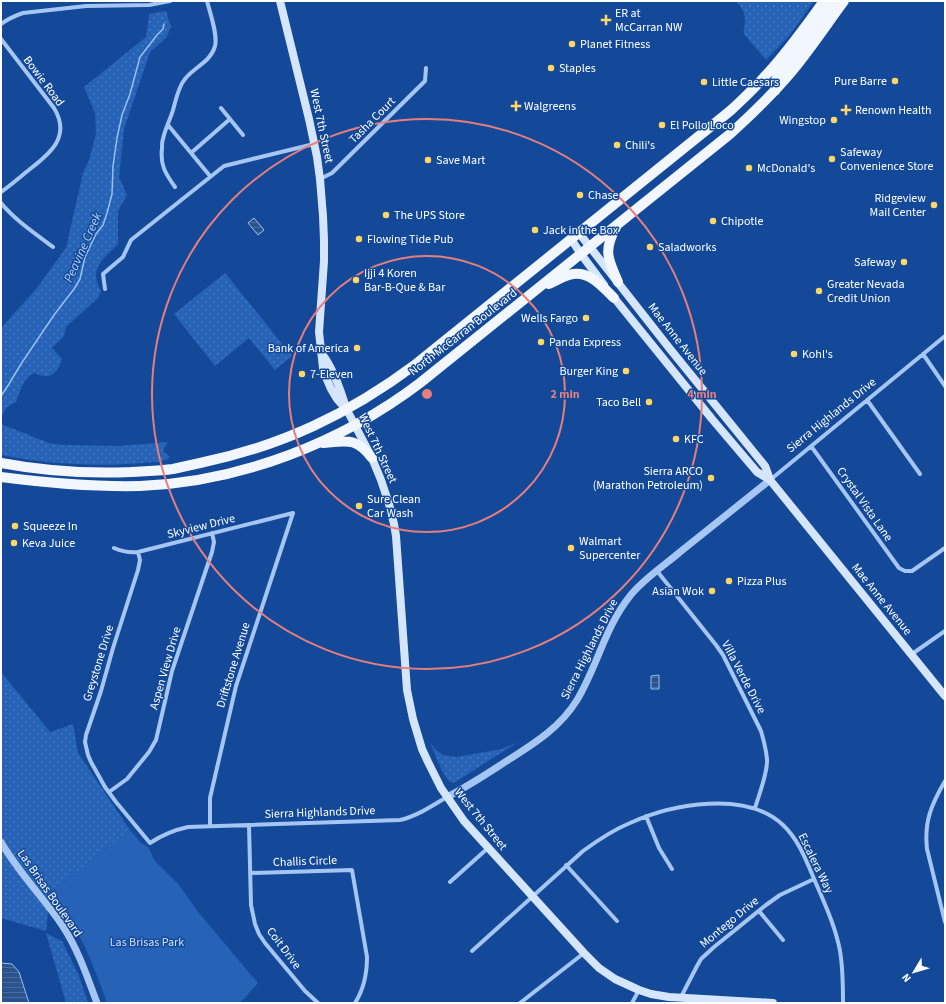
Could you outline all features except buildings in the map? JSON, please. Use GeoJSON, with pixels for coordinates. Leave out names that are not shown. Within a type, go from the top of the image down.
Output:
{"type":"FeatureCollection","features":[{"type":"Feature","properties":{"kind":"main road","name":"West 7th Street"},"geometry":{"type":"LineString","coordinates":[[280,1],[309,119],[320,179],[324,240],[319,332],[323,368],[334,395],[347,410],[372,458],[388,499],[394,524],[404,660],[409,703],[418,735],[428,762],[441,788],[464,820],[532,897],[584,953],[607,974],[623,984],[639,990],[679,1000],[773,1003]]}},
{"type":"Feature","properties":{"kind":"main road","name":"North McCarran Boulevard"},"geometry":{"type":"LineString","coordinates":[[1,466],[84,473],[136,472],[173,469],[226,457],[273,443],[306,430],[347,410],[416,364],[730,111],[764,77],[791,46],[824,1]]}},
{"type":"Feature","properties":{"kind":"main road"},"geometry":{"type":"LineString","coordinates":[[775,91],[775,82],[778,75],[834,1]]}},
{"type":"Feature","properties":{"kind":"main road","name":"North McCarran Boulevard"},"geometry":{"type":"LineString","coordinates":[[1,477],[49,483],[88,485],[140,486],[169,483],[221,475],[251,467],[317,444],[355,424],[393,402],[411,389],[730,134],[775,91],[802,59],[844,1]]}},
{"type":"Feature","properties":{"kind":"main road"},"geometry":{"type":"LineString","coordinates":[[618,282],[609,260],[608,245],[612,233],[617,225],[629,216]]}},
{"type":"Feature","properties":{"kind":"main road","name":"Mae Anne Avenue"},"geometry":{"type":"LineString","coordinates":[[575,236],[590,246],[765,466],[770,480]]}},
{"type":"Feature","properties":{"kind":"main road","name":"Mae Anne Avenue"},"geometry":{"type":"LineString","coordinates":[[575,236],[581,254],[614,298],[757,472],[770,480],[945,696]]}},
{"type":"Feature","properties":{"kind":"main road"},"geometry":{"type":"LineString","coordinates":[[536,290],[569,275],[579,274],[593,279],[614,298]]}},
{"type":"Feature","properties":{"kind":"main road"},"geometry":{"type":"LineString","coordinates":[[317,444],[342,441],[351,442],[365,449],[372,458]]}},
{"type":"Feature","properties":{"kind":"street"},"geometry":{"type":"LineString","coordinates":[[1,24],[15,15],[23,13],[86,6],[149,5],[170,1]]}},
{"type":"Feature","properties":{"kind":"street"},"geometry":{"type":"LineString","coordinates":[[175,187],[163,168],[162,139],[183,81],[211,56],[216,44],[216,37],[208,1]]}},
{"type":"Feature","properties":{"kind":"street","name":"Bowie Road"},"geometry":{"type":"LineString","coordinates":[[1,39],[54,108],[58,114],[61,128],[60,135],[55,145],[45,157],[1,192]]}},
{"type":"Feature","properties":{"kind":"street","name":"Tasha Court"},"geometry":{"type":"LineString","coordinates":[[320,179],[332,173],[425,81],[426,68]]}},
{"type":"Feature","properties":{"kind":"street"},"geometry":{"type":"LineString","coordinates":[[221,108],[244,135]]}},
{"type":"Feature","properties":{"kind":"street"},"geometry":{"type":"LineString","coordinates":[[191,153],[230,120]]}},
{"type":"Feature","properties":{"kind":"street"},"geometry":{"type":"LineString","coordinates":[[168,125],[210,176]]}},
{"type":"Feature","properties":{"kind":"street"},"geometry":{"type":"LineString","coordinates":[[105,289],[103,274],[123,257],[131,240],[224,166],[314,144]]}},
{"type":"Feature","properties":{"kind":"street"},"geometry":{"type":"LineString","coordinates":[[1,203],[23,224],[53,247]]}},
{"type":"Feature","properties":{"kind":"street","name":"Sierra Highlands Drive"},"geometry":{"type":"LineString","coordinates":[[150,844],[159,837],[178,829],[188,827],[400,820],[417,815],[459,791],[546,735],[568,713],[577,700],[588,678],[608,631],[619,611],[631,595],[657,571],[945,336]]}},
{"type":"Feature","properties":{"kind":"street"},"geometry":{"type":"LineString","coordinates":[[922,354],[945,386]]}},
{"type":"Feature","properties":{"kind":"street"},"geometry":{"type":"LineString","coordinates":[[867,400],[920,474]]}},
{"type":"Feature","properties":{"kind":"street","name":"Crystal Vista Lane"},"geometry":{"type":"LineString","coordinates":[[811,446],[892,561],[899,568],[905,571],[912,571],[945,548]]}},
{"type":"Feature","properties":{"kind":"street","name":"Skyview Drive"},"geometry":{"type":"LineString","coordinates":[[114,548],[122,552],[138,552],[293,513]]}},
{"type":"Feature","properties":{"kind":"street","name":"Driftstone Avenue"},"geometry":{"type":"LineString","coordinates":[[210,826],[210,798],[236,686],[293,513]]}},
{"type":"Feature","properties":{"kind":"street","name":"Aspen View Drive"},"geometry":{"type":"LineString","coordinates":[[108,792],[124,781],[137,767],[156,740],[172,672],[212,552],[214,542],[212,533]]}},
{"type":"Feature","properties":{"kind":"street","name":"Greystone Drive"},"geometry":{"type":"LineString","coordinates":[[138,552],[140,560],[138,570],[112,648],[101,691],[85,742],[91,762],[108,792],[150,844]]}},
{"type":"Feature","properties":{"kind":"street","name":"Villa Verde Drive"},"geometry":{"type":"LineString","coordinates":[[657,571],[723,655],[761,731],[767,760],[764,778],[755,808]]}},
{"type":"Feature","properties":{"kind":"street"},"geometry":{"type":"LineString","coordinates":[[912,654],[945,631]]}},
{"type":"Feature","properties":{"kind":"street"},"geometry":{"type":"LineString","coordinates":[[945,782],[934,799],[930,809],[926,829],[927,849],[943,906],[945,922]]}},
{"type":"Feature","properties":{"kind":"street","name":"Escalera Way"},"geometry":{"type":"LineString","coordinates":[[472,951],[566,865],[597,840],[613,831],[646,816],[666,810],[700,805],[734,804],[755,808],[774,817],[797,841],[835,930],[843,970],[843,1003]]}},
{"type":"Feature","properties":{"kind":"street"},"geometry":{"type":"LineString","coordinates":[[646,816],[659,848],[672,869]]}},
{"type":"Feature","properties":{"kind":"street","name":"Coit Drive"},"geometry":{"type":"LineString","coordinates":[[249,825],[251,905],[260,934],[265,943],[305,991],[318,1003]]}},
{"type":"Feature","properties":{"kind":"street","name":"Las Brisas Boulevard"},"geometry":{"type":"LineString","coordinates":[[1,842],[10,857],[61,924],[69,937],[84,968],[97,1003]]}},
{"type":"Feature","properties":{"kind":"street"},"geometry":{"type":"LineString","coordinates":[[450,882],[488,848]]}},
{"type":"Feature","properties":{"kind":"street"},"geometry":{"type":"LineString","coordinates":[[566,865],[617,921]]}},
{"type":"Feature","properties":{"kind":"street","name":"Challis Circle"},"geometry":{"type":"LineString","coordinates":[[250,873],[352,870],[367,957],[365,978],[362,989],[355,1003]]}},
{"type":"Feature","properties":{"kind":"street","name":"Montego Drive"},"geometry":{"type":"LineString","coordinates":[[679,1000],[697,966],[708,952],[780,895],[814,879]]}},
{"type":"Feature","properties":{"kind":"street"},"geometry":{"type":"LineString","coordinates":[[759,911],[783,940]]}},
{"type":"Feature","properties":{"kind":"street"},"geometry":{"type":"LineString","coordinates":[[520,1003],[584,953]]}},
{"type":"Feature","properties":{"kind":"street"},"geometry":{"type":"LineString","coordinates":[[632,1003],[639,990]]}},
{"type":"Feature","properties":{"kind":"green space"},"geometry":{"type":"Polygon","coordinates":[[[736,1],[814,1],[789,36],[766,60],[744,34],[745,15],[736,1]]]}},
{"type":"Feature","properties":{"kind":"green space"},"geometry":{"type":"Polygon","coordinates":[[[166,11],[171,27],[166,38],[150,52],[124,129],[119,177],[127,195],[118,211],[118,244],[103,260],[97,270],[97,283],[101,291],[98,298],[66,327],[64,336],[52,348],[62,359],[57,370],[50,376],[34,373],[30,375],[22,386],[16,402],[6,409],[1,420],[1,328],[37,288],[66,248],[83,173],[89,160],[96,134],[95,113],[84,87],[146,37],[149,14],[166,11]]]}},
{"type":"Feature","properties":{"kind":"green space"},"geometry":{"type":"Polygon","coordinates":[[[225,273],[292,356],[275,370],[249,338],[215,366],[174,314],[225,273]]]}},
{"type":"Feature","properties":{"kind":"green space"},"geometry":{"type":"Polygon","coordinates":[[[1,424],[49,443],[62,445],[118,446],[168,442],[163,450],[170,457],[161,461],[153,462],[89,465],[36,461],[1,455],[1,424]]]}},
{"type":"Feature","properties":{"kind":"green space"},"geometry":{"type":"Polygon","coordinates":[[[1,672],[50,732],[73,724],[78,753],[130,830],[50,893],[46,931],[1,918],[1,672]]]}},
{"type":"Feature","properties":{"kind":"green space"},"geometry":{"type":"Polygon","coordinates":[[[430,742],[435,749],[443,755],[456,757],[502,749],[518,742],[457,781],[451,782],[445,776],[430,742]]]}},
{"type":"Feature","properties":{"kind":"green space","name":"Las Brisas Park"},"geometry":{"type":"Polygon","coordinates":[[[130,830],[141,843],[148,847],[155,861],[179,885],[199,913],[258,983],[240,1003],[107,1003],[80,938],[50,893],[130,830]]]}},
{"type":"Feature","properties":{"kind":"green space"},"geometry":{"type":"Polygon","coordinates":[[[46,933],[62,941],[79,976],[88,1003],[66,1003],[46,933]]]}},
{"type":"Feature","properties":{"kind":"shaded area"},"geometry":{"type":"Polygon","coordinates":[[[254,218],[264,230],[258,235],[248,223],[254,218]]]}},
{"type":"Feature","properties":{"kind":"shaded area"},"geometry":{"type":"Polygon","coordinates":[[[659,675],[659,689],[651,689],[651,676],[659,675]]]}},
{"type":"Feature","properties":{"kind":"shaded area"},"geometry":{"type":"Polygon","coordinates":[[[1,963],[12,964],[19,972],[29,1003],[1,1003],[1,963]]]}},
{"type":"Feature","properties":{"kind":"waterway","name":"Peavine Creek"},"geometry":{"type":"LineString","coordinates":[[1,396],[54,315],[80,279],[85,257],[96,234],[103,225],[107,213],[112,194],[113,166],[117,138],[122,115],[130,94],[140,57],[163,29],[164,24]]}},
{"type":"Feature","properties":{"kind":"place","name":"ER at McCarran NW"},"geometry":{"type":"Point","coordinates":[606,20]}},
{"type":"Feature","properties":{"kind":"place","name":"Planet Fitness"},"geometry":{"type":"Point","coordinates":[572,44]}},
{"type":"Feature","properties":{"kind":"place","name":"Staples"},"geometry":{"type":"Point","coordinates":[551,68]}},
{"type":"Feature","properties":{"kind":"place","name":"Pure Barre"},"geometry":{"type":"Point","coordinates":[895,81]}},
{"type":"Feature","properties":{"kind":"place","name":"Little Caesars"},"geometry":{"type":"Point","coordinates":[704,82]}},
{"type":"Feature","properties":{"kind":"place","name":"Walgreens"},"geometry":{"type":"Point","coordinates":[516,106]}},
{"type":"Feature","properties":{"kind":"place","name":"Renown Health"},"geometry":{"type":"Point","coordinates":[846,110]}},
{"type":"Feature","properties":{"kind":"place","name":"Wingstop"},"geometry":{"type":"Point","coordinates":[834,120]}},
{"type":"Feature","properties":{"kind":"place","name":"El Pollo Loco"},"geometry":{"type":"Point","coordinates":[662,125]}},
{"type":"Feature","properties":{"kind":"place","name":"Chili's"},"geometry":{"type":"Point","coordinates":[617,145]}},
{"type":"Feature","properties":{"kind":"place","name":"Safeway Convenience Store"},"geometry":{"type":"Point","coordinates":[832,159]}},
{"type":"Feature","properties":{"kind":"place","name":"Save Mart"},"geometry":{"type":"Point","coordinates":[428,160]}},
{"type":"Feature","properties":{"kind":"place","name":"McDonald's"},"geometry":{"type":"Point","coordinates":[749,168]}},
{"type":"Feature","properties":{"kind":"place","name":"Chase"},"geometry":{"type":"Point","coordinates":[580,195]}},
{"type":"Feature","properties":{"kind":"place","name":"Ridgeview Mail Center"},"geometry":{"type":"Point","coordinates":[934,205]}},
{"type":"Feature","properties":{"kind":"place","name":"The UPS Store"},"geometry":{"type":"Point","coordinates":[386,215]}},
{"type":"Feature","properties":{"kind":"place","name":"Chipotle"},"geometry":{"type":"Point","coordinates":[713,221]}},
{"type":"Feature","properties":{"kind":"place","name":"Jack in the Box"},"geometry":{"type":"Point","coordinates":[535,230]}},
{"type":"Feature","properties":{"kind":"place","name":"Flowing Tide Pub"},"geometry":{"type":"Point","coordinates":[359,239]}},
{"type":"Feature","properties":{"kind":"place","name":"Saladworks"},"geometry":{"type":"Point","coordinates":[650,247]}},
{"type":"Feature","properties":{"kind":"place","name":"Safeway"},"geometry":{"type":"Point","coordinates":[904,262]}},
{"type":"Feature","properties":{"kind":"place","name":"Ijji 4 Koren Bar-B-Que & Bar"},"geometry":{"type":"Point","coordinates":[356,280]}},
{"type":"Feature","properties":{"kind":"place","name":"Greater Nevada Credit Union"},"geometry":{"type":"Point","coordinates":[819,291]}},
{"type":"Feature","properties":{"kind":"place","name":"Wells Fargo"},"geometry":{"type":"Point","coordinates":[586,318]}},
{"type":"Feature","properties":{"kind":"place","name":"Panda Express"},"geometry":{"type":"Point","coordinates":[541,342]}},
{"type":"Feature","properties":{"kind":"place","name":"Bank of America"},"geometry":{"type":"Point","coordinates":[357,348]}},
{"type":"Feature","properties":{"kind":"place","name":"Kohl's"},"geometry":{"type":"Point","coordinates":[794,354]}},
{"type":"Feature","properties":{"kind":"place","name":"Burger King"},"geometry":{"type":"Point","coordinates":[626,371]}},
{"type":"Feature","properties":{"kind":"place","name":"7-Eleven"},"geometry":{"type":"Point","coordinates":[302,374]}},
{"type":"Feature","properties":{"kind":"place","name":"Taco Bell"},"geometry":{"type":"Point","coordinates":[649,402]}},
{"type":"Feature","properties":{"kind":"place","name":"KFC"},"geometry":{"type":"Point","coordinates":[676,439]}},
{"type":"Feature","properties":{"kind":"place","name":"Sierra ARCO (Marathon Petroleum)"},"geometry":{"type":"Point","coordinates":[711,478]}},
{"type":"Feature","properties":{"kind":"place","name":"Sure Clean Car Wash"},"geometry":{"type":"Point","coordinates":[359,506]}},
{"type":"Feature","properties":{"kind":"place","name":"Squeeze In"},"geometry":{"type":"Point","coordinates":[15,526]}},
{"type":"Feature","properties":{"kind":"place","name":"Keva Juice"},"geometry":{"type":"Point","coordinates":[14,543]}},
{"type":"Feature","properties":{"kind":"place","name":"Walmart Supercenter"},"geometry":{"type":"Point","coordinates":[571,548]}},
{"type":"Feature","properties":{"kind":"place","name":"Pizza Plus"},"geometry":{"type":"Point","coordinates":[729,581]}},
{"type":"Feature","properties":{"kind":"place","name":"Asian Wok"},"geometry":{"type":"Point","coordinates":[712,591]}}]}
